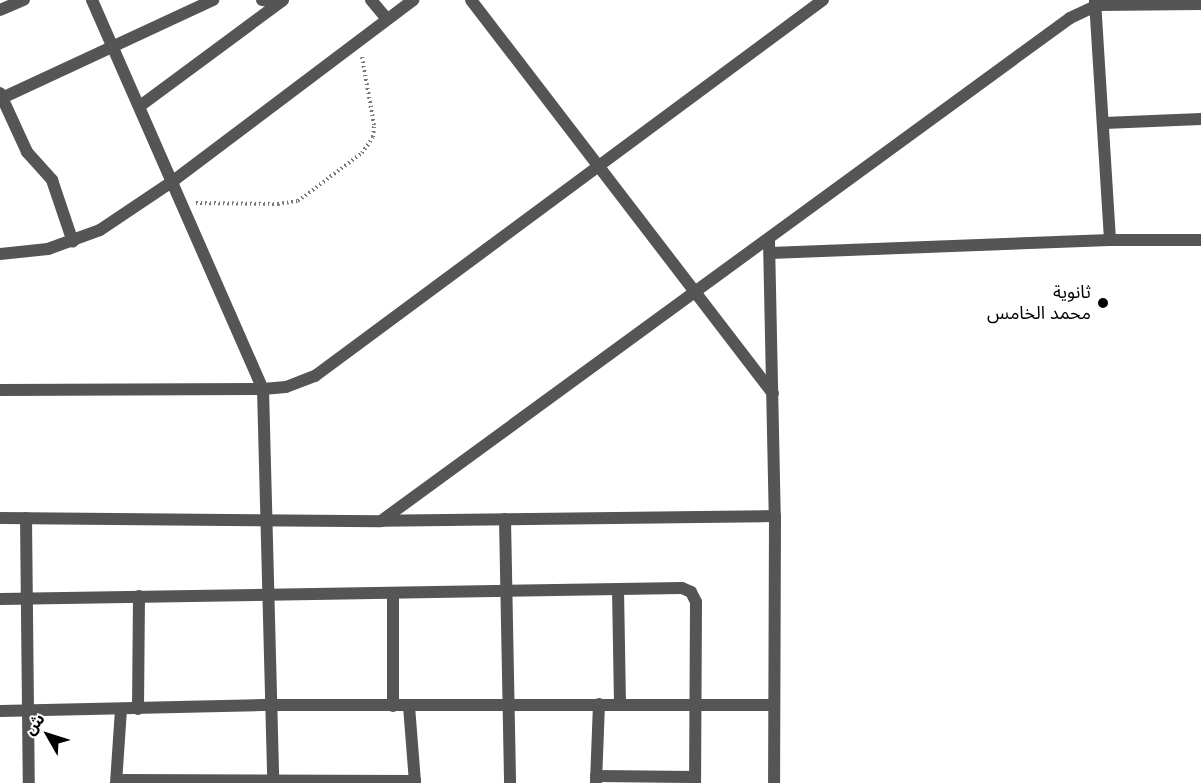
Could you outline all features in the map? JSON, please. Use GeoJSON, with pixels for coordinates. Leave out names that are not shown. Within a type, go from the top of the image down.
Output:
{"type":"FeatureCollection","features":[{"type":"Feature","properties":{"kind":"street"},"geometry":{"type":"LineString","coordinates":[[0,10],[24,0]]}},
{"type":"Feature","properties":{"kind":"street"},"geometry":{"type":"LineString","coordinates":[[92,0],[263,389],[273,782]]}},
{"type":"Feature","properties":{"kind":"street"},"geometry":{"type":"LineString","coordinates":[[73,242],[52,180],[27,153],[1,96],[213,0]]}},
{"type":"Feature","properties":{"kind":"street"},"geometry":{"type":"LineString","coordinates":[[262,0],[282,1]]}},
{"type":"Feature","properties":{"kind":"street"},"geometry":{"type":"LineString","coordinates":[[371,0],[387,19]]}},
{"type":"Feature","properties":{"kind":"street"},"geometry":{"type":"LineString","coordinates":[[0,254],[73,242],[100,230],[173,181],[413,0]]}},
{"type":"Feature","properties":{"kind":"street"},"geometry":{"type":"LineString","coordinates":[[471,0],[773,394]]}},
{"type":"Feature","properties":{"kind":"street"},"geometry":{"type":"LineString","coordinates":[[0,390],[263,389],[286,387],[315,376],[824,0]]}},
{"type":"Feature","properties":{"kind":"street"},"geometry":{"type":"LineString","coordinates":[[140,106],[282,1]]}},
{"type":"Feature","properties":{"kind":"street"},"geometry":{"type":"LineString","coordinates":[[381,521],[695,294],[770,247],[1048,33],[1097,3],[1201,4]]}},
{"type":"Feature","properties":{"kind":"street"},"geometry":{"type":"LineString","coordinates":[[1097,3],[1110,240]]}},
{"type":"Feature","properties":{"kind":"street"},"geometry":{"type":"LineString","coordinates":[[1104,123],[1201,119]]}},
{"type":"Feature","properties":{"kind":"street"},"geometry":{"type":"LineString","coordinates":[[770,247],[1201,240]]}},
{"type":"Feature","properties":{"kind":"street"},"geometry":{"type":"LineString","coordinates":[[770,247],[775,516],[774,783]]}},
{"type":"Feature","properties":{"kind":"street"},"geometry":{"type":"LineString","coordinates":[[0,518],[381,521],[775,516]]}},
{"type":"Feature","properties":{"kind":"street"},"geometry":{"type":"LineString","coordinates":[[26,518],[29,783]]}},
{"type":"Feature","properties":{"kind":"street"},"geometry":{"type":"LineString","coordinates":[[505,519],[510,783]]}},
{"type":"Feature","properties":{"kind":"street"},"geometry":{"type":"LineString","coordinates":[[0,599],[269,594],[506,593],[682,588],[694,596],[695,780],[596,780],[599,704]]}},
{"type":"Feature","properties":{"kind":"street"},"geometry":{"type":"LineString","coordinates":[[618,589],[620,703]]}},
{"type":"Feature","properties":{"kind":"street"},"geometry":{"type":"LineString","coordinates":[[393,593],[393,706]]}},
{"type":"Feature","properties":{"kind":"street"},"geometry":{"type":"LineString","coordinates":[[138,709],[139,596]]}},
{"type":"Feature","properties":{"kind":"street"},"geometry":{"type":"LineString","coordinates":[[0,711],[271,705],[509,707],[694,702],[774,705]]}},
{"type":"Feature","properties":{"kind":"street"},"geometry":{"type":"LineString","coordinates":[[121,709],[117,781],[415,782],[409,706]]}},
{"type":"Feature","properties":{"kind":"path"},"geometry":{"type":"LineString","coordinates":[[183,203],[278,204],[298,201],[362,153],[373,137],[374,107],[358,42]]}},
{"type":"Feature","properties":{"kind":"place","name":"ثانوية محمد الخامس"},"geometry":{"type":"Point","coordinates":[1103,303]}}]}
